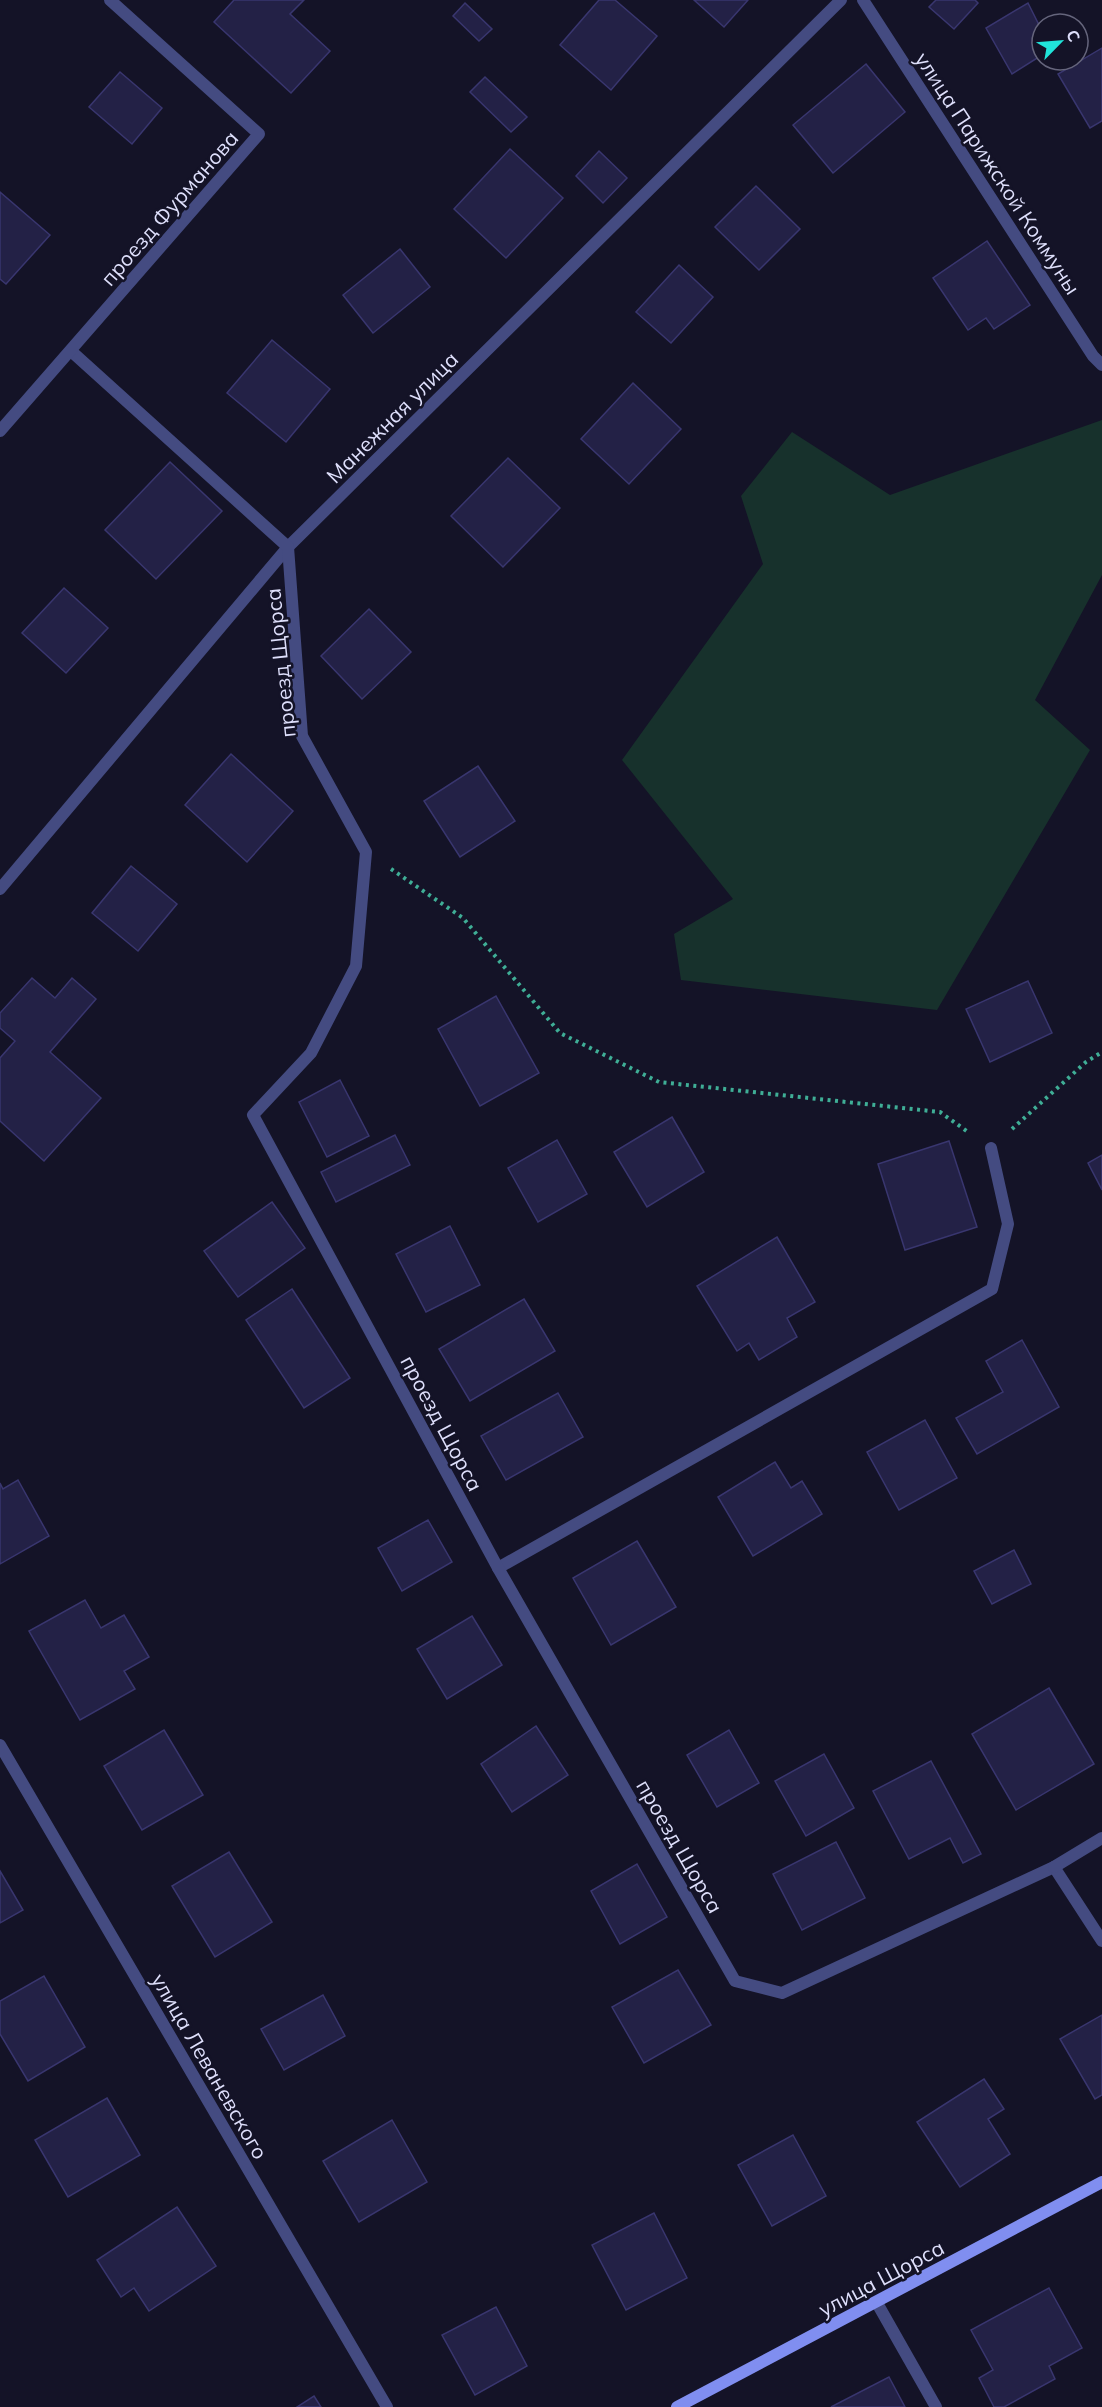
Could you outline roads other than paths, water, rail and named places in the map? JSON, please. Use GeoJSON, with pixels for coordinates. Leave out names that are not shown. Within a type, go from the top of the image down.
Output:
{"type":"FeatureCollection","features":[{"type":"Feature","properties":{"kind":"street","name":"проезд Фурманова"},"geometry":{"type":"LineString","coordinates":[[0,430],[259,134],[110,0]]}},
{"type":"Feature","properties":{"kind":"street","name":"Манежная улица"},"geometry":{"type":"LineString","coordinates":[[0,889],[288,547],[841,0]]}},
{"type":"Feature","properties":{"kind":"street","name":"улица Парижской Коммуны"},"geometry":{"type":"LineString","coordinates":[[863,0],[1093,356],[1102,365]]}},
{"type":"Feature","properties":{"kind":"street"},"geometry":{"type":"LineString","coordinates":[[71,351],[288,547]]}},
{"type":"Feature","properties":{"kind":"street","name":"проезд Щорса"},"geometry":{"type":"LineString","coordinates":[[288,547],[302,736],[366,852],[356,966],[311,1053],[253,1115],[498,1568],[735,1981],[782,1993],[1054,1866],[1102,1838]]}},
{"type":"Feature","properties":{"kind":"street"},"geometry":{"type":"LineString","coordinates":[[498,1568],[992,1289],[1008,1224],[991,1148]]}},
{"type":"Feature","properties":{"kind":"street","name":"улица Леваневского"},"geometry":{"type":"LineString","coordinates":[[0,1745],[387,2407]]}},
{"type":"Feature","properties":{"kind":"street"},"geometry":{"type":"LineString","coordinates":[[1054,1866],[1102,1941]]}},
{"type":"Feature","properties":{"kind":"street","name":"улица Щорса"},"geometry":{"type":"LineString","coordinates":[[677,2407],[1102,2182]]}},
{"type":"Feature","properties":{"kind":"street"},"geometry":{"type":"LineString","coordinates":[[877,2303],[936,2407]]}}]}
